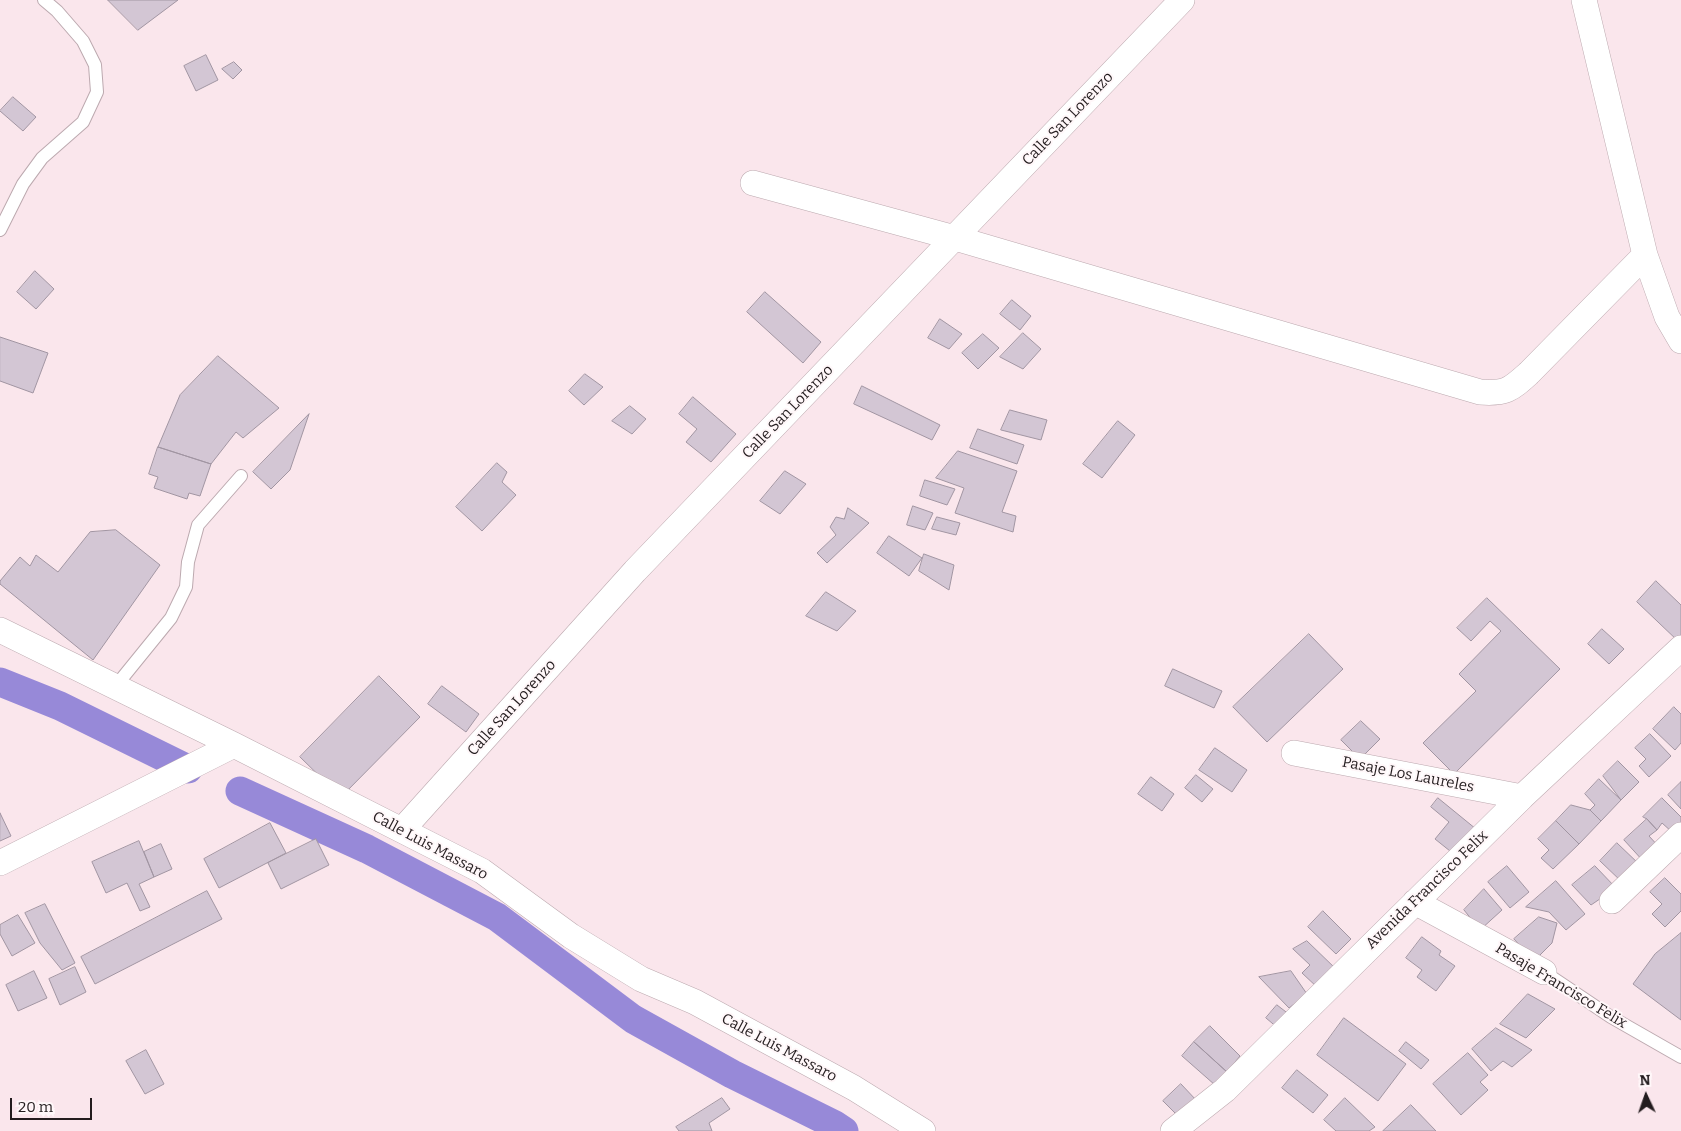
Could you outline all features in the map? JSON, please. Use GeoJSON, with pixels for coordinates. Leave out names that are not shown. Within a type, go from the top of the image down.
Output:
{"type":"FeatureCollection","features":[{"type":"Feature","properties":{"kind":"street","name":"Calle San Lorenzo"},"geometry":{"type":"LineString","coordinates":[[402,830],[635,571],[1182,0]]}},
{"type":"Feature","properties":{"kind":"street"},"geometry":{"type":"LineString","coordinates":[[1584,0],[1645,255],[1667,317],[1681,341]]}},
{"type":"Feature","properties":{"kind":"street"},"geometry":{"type":"LineString","coordinates":[[753,182],[954,238],[1437,381],[1480,392],[1498,393],[1513,387],[1645,255]]}},
{"type":"Feature","properties":{"kind":"street","name":"Calle Luis Massaro"},"geometry":{"type":"LineString","coordinates":[[0,630],[234,745],[482,872],[571,936],[641,980],[695,1002],[854,1088],[923,1131]]}},
{"type":"Feature","properties":{"kind":"street","name":"Avenida Francisco Felix"},"geometry":{"type":"LineString","coordinates":[[1173,1131],[1225,1090],[1522,797],[1681,648]]}},
{"type":"Feature","properties":{"kind":"street"},"geometry":{"type":"LineString","coordinates":[[0,863],[234,745]]}},
{"type":"Feature","properties":{"kind":"street","name":"Pasaje Los Laureles"},"geometry":{"type":"LineString","coordinates":[[1294,753],[1522,797]]}},
{"type":"Feature","properties":{"kind":"street"},"geometry":{"type":"LineString","coordinates":[[1612,901],[1681,835]]}},
{"type":"Feature","properties":{"kind":"street","name":"Pasaje Francisco Felix"},"geometry":{"type":"LineString","coordinates":[[1415,902],[1544,972]]}},
{"type":"Feature","properties":{"kind":"lane"},"geometry":{"type":"LineString","coordinates":[[0,230],[23,184],[42,158],[83,122],[97,92],[95,65],[83,41],[58,12],[44,0]]}},
{"type":"Feature","properties":{"kind":"lane"},"geometry":{"type":"LineString","coordinates":[[115,687],[171,618],[186,587],[188,562],[198,525],[242,476]]}},
{"type":"Feature","properties":{"kind":"lane","name":"Pasaje Francisco Felix"},"geometry":{"type":"LineString","coordinates":[[1544,972],[1612,1017],[1681,1057]]}},
{"type":"Feature","properties":{"kind":"building"},"geometry":{"type":"Polygon","coordinates":[[[108,0],[178,0],[138,30],[108,0]]]}},
{"type":"Feature","properties":{"kind":"building"},"geometry":{"type":"Polygon","coordinates":[[[206,55],[218,80],[196,91],[184,66],[206,55]]]}},
{"type":"Feature","properties":{"kind":"building"},"geometry":{"type":"Polygon","coordinates":[[[234,62],[242,70],[233,79],[222,69],[234,62]]]}},
{"type":"Feature","properties":{"kind":"building"},"geometry":{"type":"Polygon","coordinates":[[[13,97],[36,117],[23,131],[0,111],[13,97]]]}},
{"type":"Feature","properties":{"kind":"building"},"geometry":{"type":"Polygon","coordinates":[[[35,271],[54,289],[36,309],[17,292],[35,271]]]}},
{"type":"Feature","properties":{"kind":"building"},"geometry":{"type":"Polygon","coordinates":[[[765,292],[821,342],[803,363],[747,312],[765,292]]]}},
{"type":"Feature","properties":{"kind":"building"},"geometry":{"type":"Polygon","coordinates":[[[1012,300],[1031,316],[1020,330],[1000,314],[1012,300]]]}},
{"type":"Feature","properties":{"kind":"building"},"geometry":{"type":"Polygon","coordinates":[[[940,319],[962,334],[949,349],[928,338],[940,319]]]}},
{"type":"Feature","properties":{"kind":"building"},"geometry":{"type":"Polygon","coordinates":[[[1023,333],[1041,349],[1023,369],[1000,357],[1023,333]]]}},
{"type":"Feature","properties":{"kind":"building"},"geometry":{"type":"Polygon","coordinates":[[[983,334],[999,348],[978,369],[962,353],[983,334]]]}},
{"type":"Feature","properties":{"kind":"building"},"geometry":{"type":"Polygon","coordinates":[[[0,337],[48,353],[33,393],[0,381],[0,337]]]}},
{"type":"Feature","properties":{"kind":"building"},"geometry":{"type":"Polygon","coordinates":[[[218,356],[279,408],[243,438],[236,432],[211,464],[158,447],[180,395],[218,356]]]}},
{"type":"Feature","properties":{"kind":"building"},"geometry":{"type":"Polygon","coordinates":[[[585,374],[603,387],[584,405],[569,391],[585,374]]]}},
{"type":"Feature","properties":{"kind":"building"},"geometry":{"type":"Polygon","coordinates":[[[862,386],[940,425],[932,440],[854,404],[862,386]]]}},
{"type":"Feature","properties":{"kind":"building"},"geometry":{"type":"Polygon","coordinates":[[[693,397],[736,434],[711,462],[686,442],[697,429],[679,414],[693,397]]]}},
{"type":"Feature","properties":{"kind":"building"},"geometry":{"type":"Polygon","coordinates":[[[630,406],[646,419],[632,434],[612,421],[630,406]]]}},
{"type":"Feature","properties":{"kind":"building"},"geometry":{"type":"Polygon","coordinates":[[[1010,410],[1047,420],[1041,440],[1001,430],[1010,410]]]}},
{"type":"Feature","properties":{"kind":"building"},"geometry":{"type":"Polygon","coordinates":[[[309,414],[290,470],[271,489],[253,472],[309,414]]]}},
{"type":"Feature","properties":{"kind":"building"},"geometry":{"type":"Polygon","coordinates":[[[1118,421],[1135,435],[1102,478],[1083,464],[1118,421]]]}},
{"type":"Feature","properties":{"kind":"building"},"geometry":{"type":"Polygon","coordinates":[[[978,429],[1024,445],[1017,464],[970,448],[978,429]]]}},
{"type":"Feature","properties":{"kind":"building"},"geometry":{"type":"Polygon","coordinates":[[[158,447],[211,464],[200,496],[189,493],[187,499],[154,488],[158,477],[149,474],[158,447]]]}},
{"type":"Feature","properties":{"kind":"building"},"geometry":{"type":"Polygon","coordinates":[[[958,451],[1017,471],[1002,512],[1016,516],[1013,532],[955,513],[964,488],[936,478],[958,451]]]}},
{"type":"Feature","properties":{"kind":"building"},"geometry":{"type":"Polygon","coordinates":[[[497,463],[507,472],[502,482],[516,495],[482,531],[456,507],[497,463]]]}},
{"type":"Feature","properties":{"kind":"building"},"geometry":{"type":"Polygon","coordinates":[[[785,471],[806,484],[780,514],[760,501],[785,471]]]}},
{"type":"Feature","properties":{"kind":"building"},"geometry":{"type":"Polygon","coordinates":[[[925,480],[955,489],[947,505],[920,496],[925,480]]]}},
{"type":"Feature","properties":{"kind":"building"},"geometry":{"type":"Polygon","coordinates":[[[913,506],[933,513],[925,530],[907,525],[913,506]]]}},
{"type":"Feature","properties":{"kind":"building"},"geometry":{"type":"Polygon","coordinates":[[[848,508],[869,523],[827,563],[817,553],[836,535],[830,527],[836,517],[844,519],[848,508]]]}},
{"type":"Feature","properties":{"kind":"building"},"geometry":{"type":"Polygon","coordinates":[[[937,517],[960,523],[956,535],[932,529],[937,517]]]}},
{"type":"Feature","properties":{"kind":"building"},"geometry":{"type":"Polygon","coordinates":[[[116,530],[160,565],[93,660],[0,584],[0,581],[20,557],[30,566],[36,555],[58,572],[90,532],[116,530]]]}},
{"type":"Feature","properties":{"kind":"building"},"geometry":{"type":"Polygon","coordinates":[[[889,536],[922,558],[909,576],[877,553],[889,536]]]}},
{"type":"Feature","properties":{"kind":"building"},"geometry":{"type":"Polygon","coordinates":[[[924,554],[954,565],[949,590],[919,571],[924,554]]]}},
{"type":"Feature","properties":{"kind":"building"},"geometry":{"type":"Polygon","coordinates":[[[1656,581],[1681,605],[1681,639],[1679,642],[1637,602],[1656,581]]]}},
{"type":"Feature","properties":{"kind":"building"},"geometry":{"type":"Polygon","coordinates":[[[826,592],[856,611],[837,631],[806,616],[826,592]]]}},
{"type":"Feature","properties":{"kind":"building"},"geometry":{"type":"Polygon","coordinates":[[[1487,598],[1560,669],[1454,774],[1423,743],[1476,691],[1459,674],[1501,631],[1490,621],[1471,641],[1457,628],[1487,598]]]}},
{"type":"Feature","properties":{"kind":"building"},"geometry":{"type":"Polygon","coordinates":[[[1602,629],[1624,649],[1609,664],[1588,644],[1602,629]]]}},
{"type":"Feature","properties":{"kind":"building"},"geometry":{"type":"Polygon","coordinates":[[[1309,634],[1343,669],[1267,742],[1233,707],[1309,634]]]}},
{"type":"Feature","properties":{"kind":"building"},"geometry":{"type":"Polygon","coordinates":[[[1173,669],[1222,691],[1214,708],[1165,686],[1173,669]]]}},
{"type":"Feature","properties":{"kind":"building"},"geometry":{"type":"Polygon","coordinates":[[[379,676],[420,717],[341,797],[300,757],[379,676]]]}},
{"type":"Feature","properties":{"kind":"building"},"geometry":{"type":"Polygon","coordinates":[[[442,686],[479,714],[466,732],[428,704],[442,686]]]}},
{"type":"Feature","properties":{"kind":"building"},"geometry":{"type":"Polygon","coordinates":[[[1674,707],[1681,714],[1681,743],[1675,750],[1653,729],[1674,707]]]}},
{"type":"Feature","properties":{"kind":"building"},"geometry":{"type":"Polygon","coordinates":[[[1361,721],[1380,739],[1360,759],[1341,740],[1361,721]]]}},
{"type":"Feature","properties":{"kind":"building"},"geometry":{"type":"Polygon","coordinates":[[[1650,734],[1671,756],[1649,777],[1639,766],[1646,759],[1635,748],[1650,734]]]}},
{"type":"Feature","properties":{"kind":"building"},"geometry":{"type":"Polygon","coordinates":[[[1215,748],[1247,770],[1232,792],[1199,770],[1215,748]]]}},
{"type":"Feature","properties":{"kind":"building"},"geometry":{"type":"Polygon","coordinates":[[[1618,761],[1639,782],[1621,800],[1603,776],[1618,761]]]}},
{"type":"Feature","properties":{"kind":"building"},"geometry":{"type":"Polygon","coordinates":[[[1196,775],[1213,789],[1202,802],[1185,788],[1196,775]]]}},
{"type":"Feature","properties":{"kind":"building"},"geometry":{"type":"Polygon","coordinates":[[[1151,777],[1174,794],[1162,811],[1138,794],[1151,777]]]}},
{"type":"Feature","properties":{"kind":"building"},"geometry":{"type":"Polygon","coordinates":[[[1599,779],[1621,800],[1601,821],[1590,810],[1595,805],[1585,794],[1599,779]]]}},
{"type":"Feature","properties":{"kind":"building"},"geometry":{"type":"Polygon","coordinates":[[[1681,782],[1681,809],[1668,795],[1681,782]]]}},
{"type":"Feature","properties":{"kind":"building"},"geometry":{"type":"Polygon","coordinates":[[[1438,798],[1476,829],[1455,855],[1435,839],[1449,822],[1431,807],[1438,798]]]}},
{"type":"Feature","properties":{"kind":"building"},"geometry":{"type":"Polygon","coordinates":[[[1662,798],[1681,817],[1681,823],[1672,832],[1662,823],[1657,830],[1643,817],[1662,798]]]}},
{"type":"Feature","properties":{"kind":"building"},"geometry":{"type":"Polygon","coordinates":[[[1571,805],[1590,810],[1601,821],[1579,844],[1556,821],[1571,805]]]}},
{"type":"Feature","properties":{"kind":"building"},"geometry":{"type":"Polygon","coordinates":[[[0,813],[11,836],[0,841],[0,813]]]}},
{"type":"Feature","properties":{"kind":"building"},"geometry":{"type":"Polygon","coordinates":[[[1647,819],[1657,830],[1649,836],[1660,848],[1644,862],[1624,840],[1647,819]]]}},
{"type":"Feature","properties":{"kind":"building"},"geometry":{"type":"Polygon","coordinates":[[[1556,821],[1579,844],[1553,869],[1541,858],[1549,850],[1538,839],[1556,821]]]}},
{"type":"Feature","properties":{"kind":"building"},"geometry":{"type":"Polygon","coordinates":[[[270,823],[286,853],[219,888],[204,859],[270,823]]]}},
{"type":"Feature","properties":{"kind":"building"},"geometry":{"type":"Polygon","coordinates":[[[316,839],[329,865],[281,889],[268,863],[316,839]]]}},
{"type":"Feature","properties":{"kind":"building"},"geometry":{"type":"Polygon","coordinates":[[[139,841],[154,877],[139,884],[150,907],[140,911],[127,883],[106,893],[92,862],[139,841]]]}},
{"type":"Feature","properties":{"kind":"building"},"geometry":{"type":"Polygon","coordinates":[[[1617,843],[1640,865],[1623,883],[1600,861],[1617,843]]]}},
{"type":"Feature","properties":{"kind":"building"},"geometry":{"type":"Polygon","coordinates":[[[161,844],[172,869],[154,877],[144,852],[161,844]]]}},
{"type":"Feature","properties":{"kind":"building"},"geometry":{"type":"Polygon","coordinates":[[[1507,866],[1529,892],[1510,908],[1488,882],[1507,866]]]}},
{"type":"Feature","properties":{"kind":"building"},"geometry":{"type":"Polygon","coordinates":[[[1595,866],[1616,888],[1591,905],[1572,885],[1595,866]]]}},
{"type":"Feature","properties":{"kind":"building"},"geometry":{"type":"Polygon","coordinates":[[[1665,878],[1681,894],[1681,911],[1665,927],[1652,914],[1662,904],[1650,892],[1665,878]]]}},
{"type":"Feature","properties":{"kind":"building"},"geometry":{"type":"Polygon","coordinates":[[[1556,881],[1585,914],[1566,930],[1549,912],[1526,907],[1556,881]]]}},
{"type":"Feature","properties":{"kind":"building"},"geometry":{"type":"Polygon","coordinates":[[[1484,889],[1502,910],[1480,930],[1464,910],[1484,889]]]}},
{"type":"Feature","properties":{"kind":"building"},"geometry":{"type":"Polygon","coordinates":[[[207,891],[222,919],[95,984],[81,957],[207,891]]]}},
{"type":"Feature","properties":{"kind":"building"},"geometry":{"type":"Polygon","coordinates":[[[45,904],[75,963],[62,970],[40,943],[25,913],[45,904]]]}},
{"type":"Feature","properties":{"kind":"building"},"geometry":{"type":"Polygon","coordinates":[[[1323,911],[1351,939],[1336,954],[1308,927],[1323,911]]]}},
{"type":"Feature","properties":{"kind":"building"},"geometry":{"type":"Polygon","coordinates":[[[18,915],[35,943],[12,956],[0,934],[0,925],[18,915]]]}},
{"type":"Feature","properties":{"kind":"building"},"geometry":{"type":"Polygon","coordinates":[[[1539,917],[1557,923],[1552,943],[1534,961],[1514,939],[1539,917]]]}},
{"type":"Feature","properties":{"kind":"building"},"geometry":{"type":"Polygon","coordinates":[[[1681,933],[1681,1020],[1633,984],[1655,954],[1681,933]]]}},
{"type":"Feature","properties":{"kind":"building"},"geometry":{"type":"Polygon","coordinates":[[[1422,937],[1441,951],[1439,955],[1455,966],[1436,991],[1417,977],[1422,970],[1406,958],[1422,937]]]}},
{"type":"Feature","properties":{"kind":"building"},"geometry":{"type":"Polygon","coordinates":[[[1307,941],[1336,969],[1318,988],[1302,973],[1310,965],[1293,949],[1307,941]]]}},
{"type":"Feature","properties":{"kind":"building"},"geometry":{"type":"Polygon","coordinates":[[[75,967],[86,992],[60,1005],[49,979],[75,967]]]}},
{"type":"Feature","properties":{"kind":"building"},"geometry":{"type":"Polygon","coordinates":[[[34,971],[47,998],[18,1011],[6,985],[34,971]]]}},
{"type":"Feature","properties":{"kind":"building"},"geometry":{"type":"Polygon","coordinates":[[[1291,971],[1307,994],[1289,1008],[1259,977],[1291,971]]]}},
{"type":"Feature","properties":{"kind":"building"},"geometry":{"type":"Polygon","coordinates":[[[1528,994],[1555,1009],[1526,1038],[1500,1024],[1528,994]]]}},
{"type":"Feature","properties":{"kind":"building"},"geometry":{"type":"Polygon","coordinates":[[[1277,1005],[1290,1015],[1279,1029],[1266,1018],[1277,1005]]]}},
{"type":"Feature","properties":{"kind":"building"},"geometry":{"type":"Polygon","coordinates":[[[1344,1018],[1406,1064],[1378,1101],[1317,1055],[1344,1018]]]}},
{"type":"Feature","properties":{"kind":"building"},"geometry":{"type":"Polygon","coordinates":[[[1210,1026],[1240,1056],[1227,1072],[1194,1042],[1210,1026]]]}},
{"type":"Feature","properties":{"kind":"building"},"geometry":{"type":"Polygon","coordinates":[[[1496,1028],[1532,1050],[1512,1067],[1503,1061],[1491,1071],[1472,1049],[1496,1028]]]}},
{"type":"Feature","properties":{"kind":"building"},"geometry":{"type":"Polygon","coordinates":[[[1194,1042],[1227,1072],[1215,1085],[1182,1056],[1194,1042]]]}},
{"type":"Feature","properties":{"kind":"building"},"geometry":{"type":"Polygon","coordinates":[[[1406,1042],[1429,1060],[1421,1069],[1399,1051],[1406,1042]]]}},
{"type":"Feature","properties":{"kind":"building"},"geometry":{"type":"Polygon","coordinates":[[[146,1050],[164,1084],[145,1094],[126,1061],[146,1050]]]}},
{"type":"Feature","properties":{"kind":"building"},"geometry":{"type":"Polygon","coordinates":[[[1468,1053],[1488,1075],[1480,1082],[1488,1090],[1461,1115],[1433,1084],[1468,1053]]]}},
{"type":"Feature","properties":{"kind":"building"},"geometry":{"type":"Polygon","coordinates":[[[1297,1070],[1328,1095],[1313,1113],[1282,1088],[1297,1070]]]}},
{"type":"Feature","properties":{"kind":"building"},"geometry":{"type":"Polygon","coordinates":[[[1181,1084],[1197,1101],[1180,1118],[1163,1101],[1181,1084]]]}},
{"type":"Feature","properties":{"kind":"building"},"geometry":{"type":"Polygon","coordinates":[[[722,1098],[730,1109],[709,1123],[712,1131],[679,1131],[676,1127],[722,1098]]]}},
{"type":"Feature","properties":{"kind":"building"},"geometry":{"type":"Polygon","coordinates":[[[1345,1098],[1375,1127],[1369,1131],[1336,1131],[1324,1120],[1345,1098]]]}},
{"type":"Feature","properties":{"kind":"building"},"geometry":{"type":"Polygon","coordinates":[[[1411,1105],[1436,1131],[1383,1131],[1411,1105]]]}},
{"type":"Feature","properties":{"kind":"waterway"},"geometry":{"type":"LineString","coordinates":[[0,682],[60,706],[188,769]]}},
{"type":"Feature","properties":{"kind":"waterway"},"geometry":{"type":"LineString","coordinates":[[240,791],[367,849],[497,917],[633,1019],[732,1074],[844,1131]]}}]}
